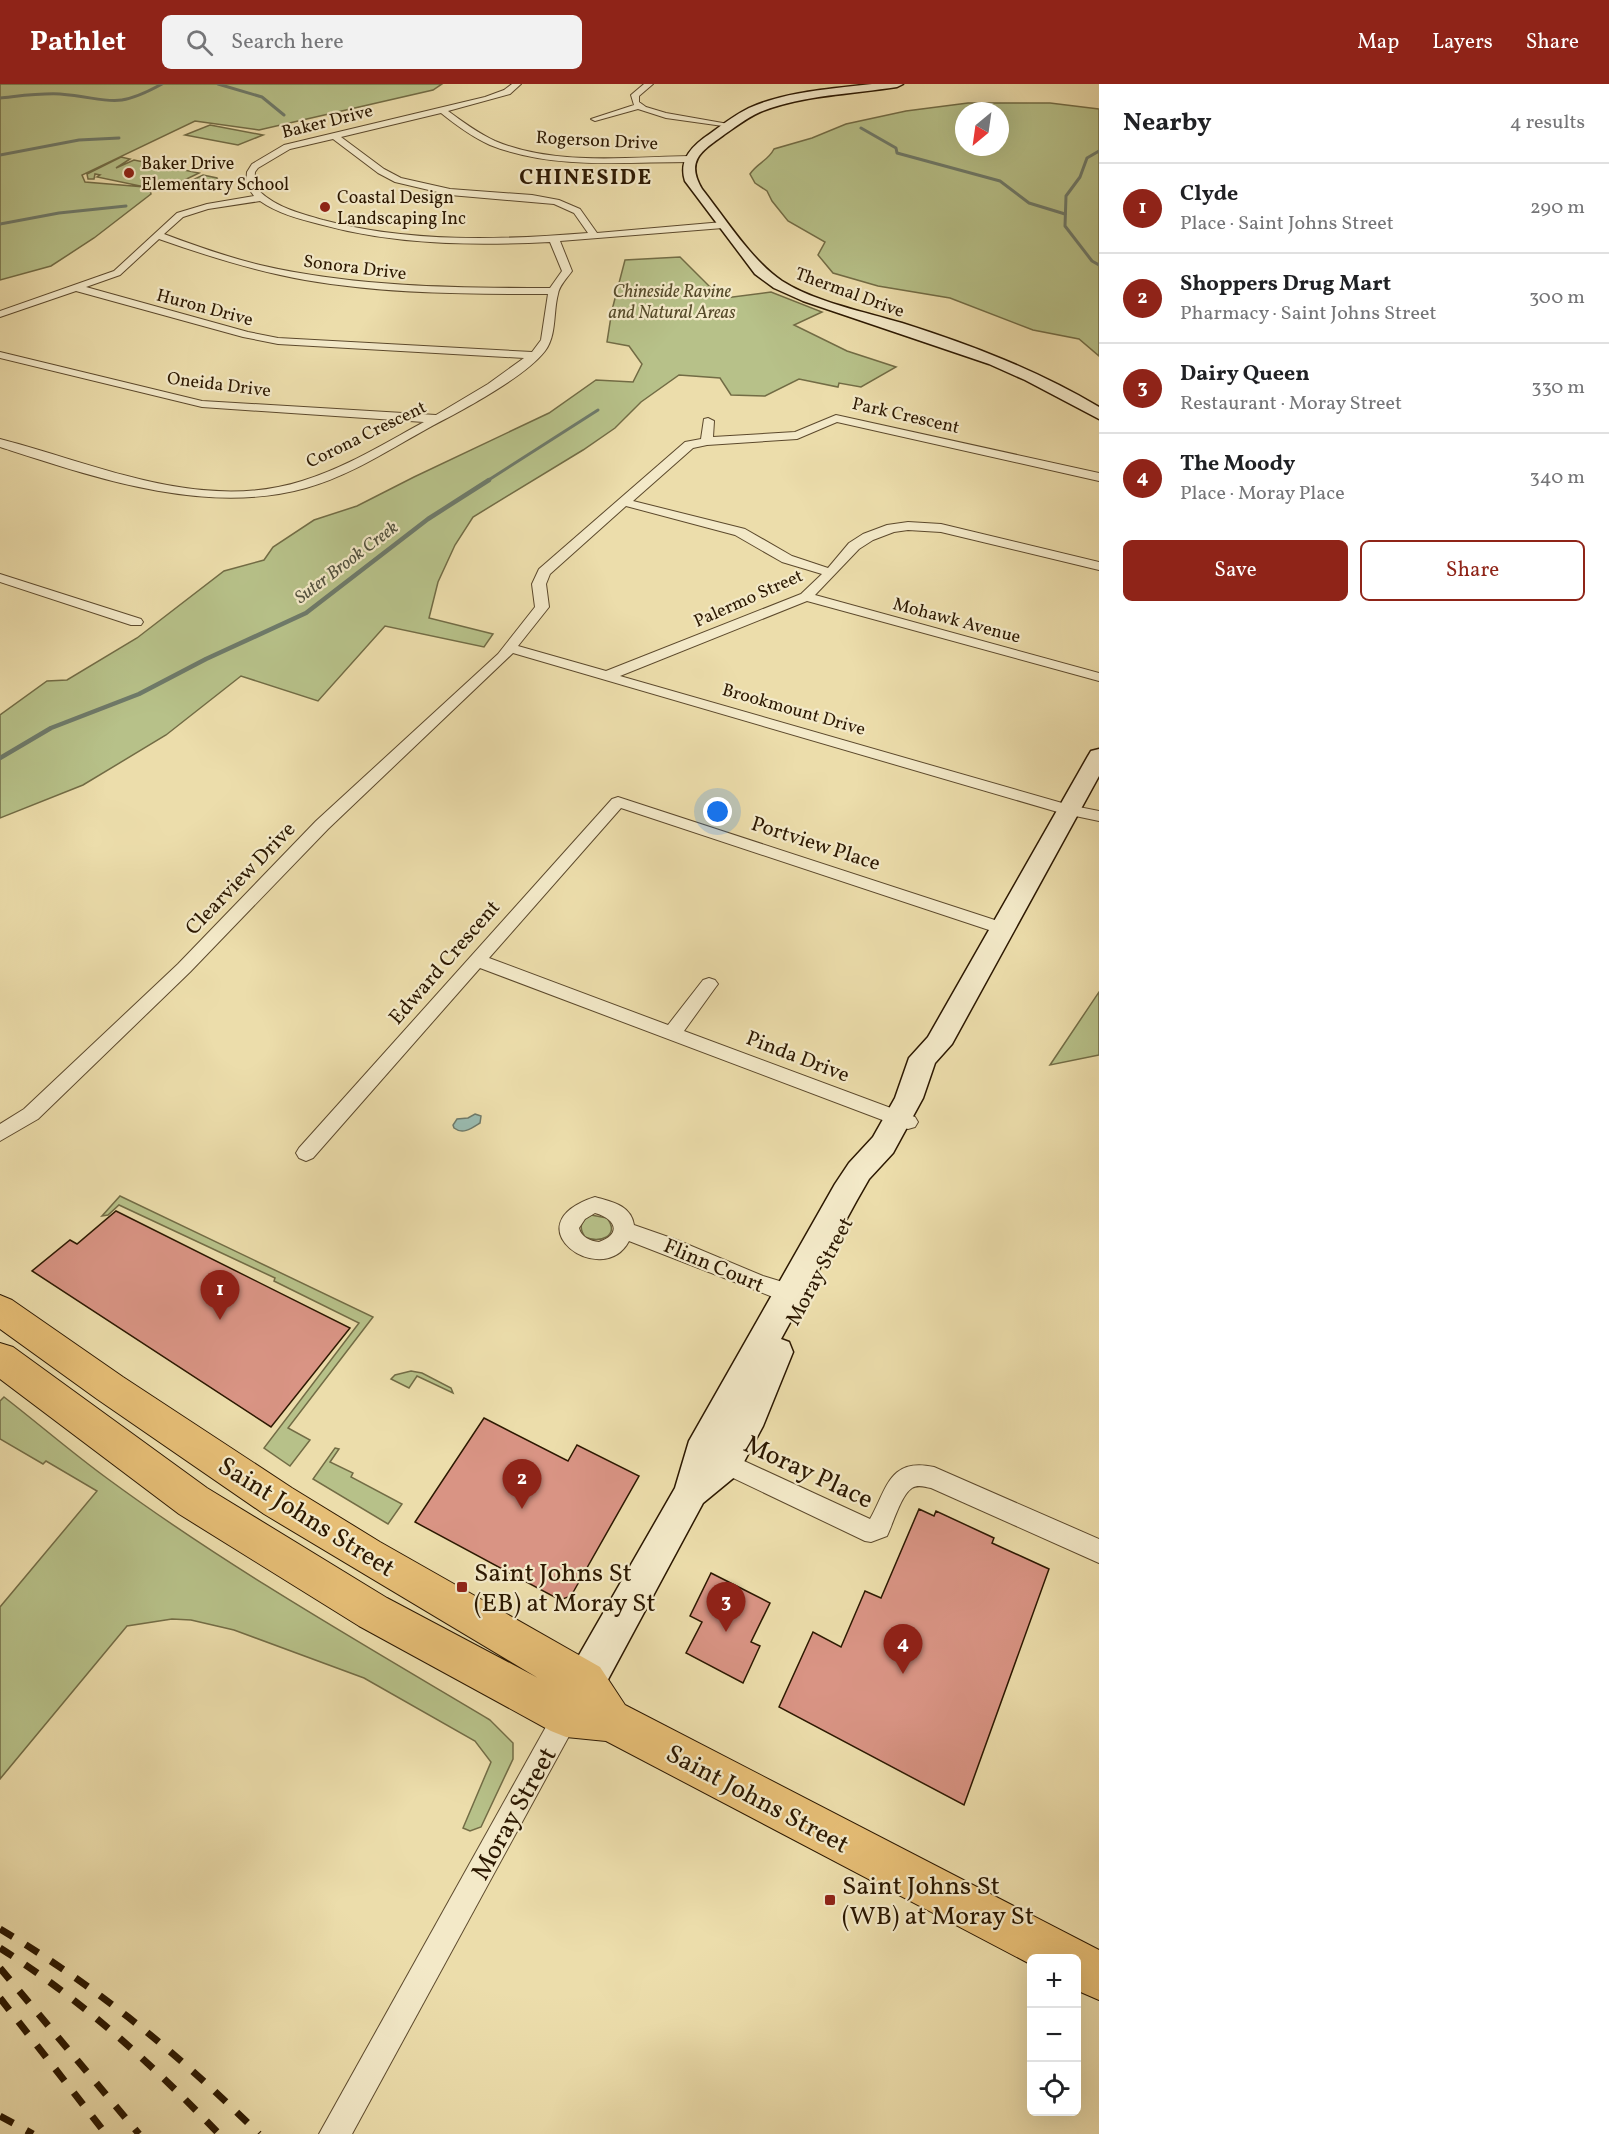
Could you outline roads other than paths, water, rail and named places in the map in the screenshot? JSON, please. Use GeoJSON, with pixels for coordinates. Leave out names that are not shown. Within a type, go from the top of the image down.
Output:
{"type":"FeatureCollection","features":[{"type":"Feature","properties":{"kind":"main road","name":"Saint Johns Street"},"geometry":{"type":"LineString","coordinates":[[0,1310],[278,1501],[366,1555],[610,1720],[1056,1954]]}},
{"type":"Feature","properties":{"kind":"main road","name":"Saint Johns Street"},"geometry":{"type":"LineString","coordinates":[[0,1358],[193,1501],[280,1557],[373,1612],[576,1699]]}},
{"type":"Feature","properties":{"kind":"main road"},"geometry":{"type":"LineString","coordinates":[[1081,1966],[1099,1976]]}},
{"type":"Feature","properties":{"kind":"street","name":"Baker Drive"},"geometry":{"type":"LineString","coordinates":[[259,198],[250,185],[252,169],[259,162],[287,147],[494,98],[517,84]]}},
{"type":"Feature","properties":{"kind":"street"},"geometry":{"type":"LineString","coordinates":[[649,84],[635,95],[635,101],[639,106],[663,114],[730,125]]}},
{"type":"Feature","properties":{"kind":"street"},"geometry":{"type":"LineString","coordinates":[[690,159],[699,147],[751,112],[776,104],[897,84]]}},
{"type":"Feature","properties":{"kind":"street"},"geometry":{"type":"LineString","coordinates":[[595,119],[639,106]]}},
{"type":"Feature","properties":{"kind":"street","name":"Rogerson Drive"},"geometry":{"type":"LineString","coordinates":[[442,110],[490,142],[529,154],[578,159],[690,159]]}},
{"type":"Feature","properties":{"kind":"street"},"geometry":{"type":"LineString","coordinates":[[333,135],[381,171],[398,180],[450,192],[556,202],[577,211],[593,234]]}},
{"type":"Feature","properties":{"kind":"street","name":"Thermal Drive"},"geometry":{"type":"LineString","coordinates":[[690,159],[688,173],[693,186],[760,271],[787,289],[1005,365],[1053,387],[1099,414]]}},
{"type":"Feature","properties":{"kind":"street"},"geometry":{"type":"LineString","coordinates":[[0,314],[117,273],[180,216],[207,207],[259,198],[323,223],[372,233],[457,240],[553,237],[723,225]]}},
{"type":"Feature","properties":{"kind":"street","name":"Sonora Drive"},"geometry":{"type":"LineString","coordinates":[[160,236],[243,265],[329,282],[413,290],[553,291]]}},
{"type":"Feature","properties":{"kind":"street","name":"Corona Crescent"},"geometry":{"type":"LineString","coordinates":[[0,443],[157,488],[186,493],[238,495],[276,491],[316,480],[341,470],[471,401],[535,355],[546,339],[553,291],[567,268],[553,237]]}},
{"type":"Feature","properties":{"kind":"street","name":"Huron Drive"},"geometry":{"type":"LineString","coordinates":[[77,288],[236,333],[278,341],[535,355]]}},
{"type":"Feature","properties":{"kind":"street","name":"Oneida Drive"},"geometry":{"type":"LineString","coordinates":[[0,355],[202,404],[438,419]]}},
{"type":"Feature","properties":{"kind":"street","name":"Park Crescent"},"geometry":{"type":"LineString","coordinates":[[510,648],[542,606],[539,584],[543,572],[689,445],[707,441],[797,435],[836,418],[1099,477]]}},
{"type":"Feature","properties":{"kind":"street"},"geometry":{"type":"LineString","coordinates":[[707,441],[708,422]]}},
{"type":"Feature","properties":{"kind":"street"},"geometry":{"type":"LineString","coordinates":[[624,502],[740,532],[787,559],[831,573]]}},
{"type":"Feature","properties":{"kind":"street","name":"Palermo Street"},"geometry":{"type":"LineString","coordinates":[[609,675],[806,597],[859,543],[886,530],[917,526],[955,532],[1099,566]]}},
{"type":"Feature","properties":{"kind":"street"},"geometry":{"type":"LineString","coordinates":[[0,578],[136,622]]}},
{"type":"Feature","properties":{"kind":"street","name":"Mohawk Avenue"},"geometry":{"type":"LineString","coordinates":[[806,597],[1099,677]]}},
{"type":"Feature","properties":{"kind":"street","name":"Brookmount Drive"},"geometry":{"type":"LineString","coordinates":[[510,648],[1067,810],[1099,816]]}},
{"type":"Feature","properties":{"kind":"street","name":"Clearview Drive"},"geometry":{"type":"LineString","coordinates":[[0,1134],[21,1123],[184,969],[315,832],[510,648]]}},
{"type":"Feature","properties":{"kind":"street","name":"Moray Street"},"geometry":{"type":"LineString","coordinates":[[335,2134],[691,1491],[713,1458],[746,1426],[796,1295],[858,1198],[885,1164],[903,1121],[924,1091],[938,1044],[1099,756]]}},
{"type":"Feature","properties":{"kind":"street","name":"Portview Place"},"geometry":{"type":"LineString","coordinates":[[618,802],[1001,928]]}},
{"type":"Feature","properties":{"kind":"street","name":"Edward Crescent"},"geometry":{"type":"LineString","coordinates":[[306,1153],[618,802]]}},
{"type":"Feature","properties":{"kind":"street","name":"Pinda Drive"},"geometry":{"type":"LineString","coordinates":[[476,960],[903,1121]]}},
{"type":"Feature","properties":{"kind":"street"},"geometry":{"type":"LineString","coordinates":[[671,1034],[710,984]]}},
{"type":"Feature","properties":{"kind":"street","name":"Flinn Court"},"geometry":{"type":"LineString","coordinates":[[625,1231],[654,1240],[766,1288],[796,1295]]}},
{"type":"Feature","properties":{"kind":"street","name":"Moray Place"},"geometry":{"type":"LineString","coordinates":[[713,1458],[871,1531],[881,1524],[902,1481],[914,1474],[926,1475],[1099,1551]]}},
{"type":"Feature","properties":{"kind":"water"},"geometry":{"type":"Polygon","coordinates":[[[475,1114],[481,1116],[480,1123],[471,1129],[461,1131],[454,1128],[453,1125],[457,1119],[468,1118],[475,1114]]]}},
{"type":"Feature","properties":{"kind":"waterway"},"geometry":{"type":"LineString","coordinates":[[0,98],[52,94],[111,101],[132,98],[162,84]]}},
{"type":"Feature","properties":{"kind":"waterway"},"geometry":{"type":"LineString","coordinates":[[218,84],[262,97],[284,115]]}},
{"type":"Feature","properties":{"kind":"waterway"},"geometry":{"type":"LineString","coordinates":[[861,128],[896,148],[897,153],[1000,181],[1029,203],[1065,214]]}},
{"type":"Feature","properties":{"kind":"waterway"},"geometry":{"type":"LineString","coordinates":[[0,155],[79,140],[119,138]]}},
{"type":"Feature","properties":{"kind":"waterway"},"geometry":{"type":"LineString","coordinates":[[1099,151],[1087,158],[1080,177],[1066,196],[1065,226],[1092,261],[1099,265]]}},
{"type":"Feature","properties":{"kind":"waterway"},"geometry":{"type":"LineString","coordinates":[[0,224],[59,213],[126,206]]}},
{"type":"Feature","properties":{"kind":"waterway","name":"Suter Brook Creek"},"geometry":{"type":"LineString","coordinates":[[487,481],[598,410]]}},
{"type":"Feature","properties":{"kind":"waterway","name":"Suter Brook Creek"},"geometry":{"type":"LineString","coordinates":[[0,758],[51,728],[139,694],[206,659],[306,613],[428,519],[489,480]]}},
{"type":"Feature","properties":{"kind":"railway"},"geometry":{"type":"LineString","coordinates":[[0,1929],[70,1974],[136,2023],[168,2049],[259,2134]]}},
{"type":"Feature","properties":{"kind":"railway"},"geometry":{"type":"LineString","coordinates":[[0,1948],[88,2011],[142,2058],[219,2134]]}},
{"type":"Feature","properties":{"kind":"railway"},"geometry":{"type":"LineString","coordinates":[[0,1968],[139,2134]]}},
{"type":"Feature","properties":{"kind":"railway"},"geometry":{"type":"LineString","coordinates":[[0,1998],[106,2134]]}},
{"type":"Feature","properties":{"kind":"railway"},"geometry":{"type":"LineString","coordinates":[[0,2116],[33,2134]]}},
{"type":"Feature","properties":{"kind":"place","name":"Baker Drive Elementary School"},"geometry":{"type":"Point","coordinates":[129,173]}},
{"type":"Feature","properties":{"kind":"place","name":"Coastal Design Landscaping Inc"},"geometry":{"type":"Point","coordinates":[325,207]}},
{"type":"Feature","properties":{"kind":"place","name":"Clyde"},"geometry":{"type":"Point","coordinates":[220,1320]}},
{"type":"Feature","properties":{"kind":"place","name":"Shoppers Drug Mart"},"geometry":{"type":"Point","coordinates":[522,1509]}},
{"type":"Feature","properties":{"kind":"place","name":"Saint Johns St (EB) at Moray St"},"geometry":{"type":"Point","coordinates":[462,1587]}},
{"type":"Feature","properties":{"kind":"place","name":"Dairy Queen"},"geometry":{"type":"Point","coordinates":[726,1632]}},
{"type":"Feature","properties":{"kind":"place","name":"The Moody"},"geometry":{"type":"Point","coordinates":[903,1674]}},
{"type":"Feature","properties":{"kind":"place","name":"Saint Johns St (WB) at Moray St"},"geometry":{"type":"Point","coordinates":[830,1900]}},
{"type":"Feature","properties":{"kind":"district","name":"CHINESIDE"},"geometry":{"type":"Point","coordinates":[586,176]}},
{"type":"Feature","properties":{"kind":"park label","name":"Chineside Ravine and Natural Areas"},"geometry":{"type":"Point","coordinates":[672,301]}}]}
